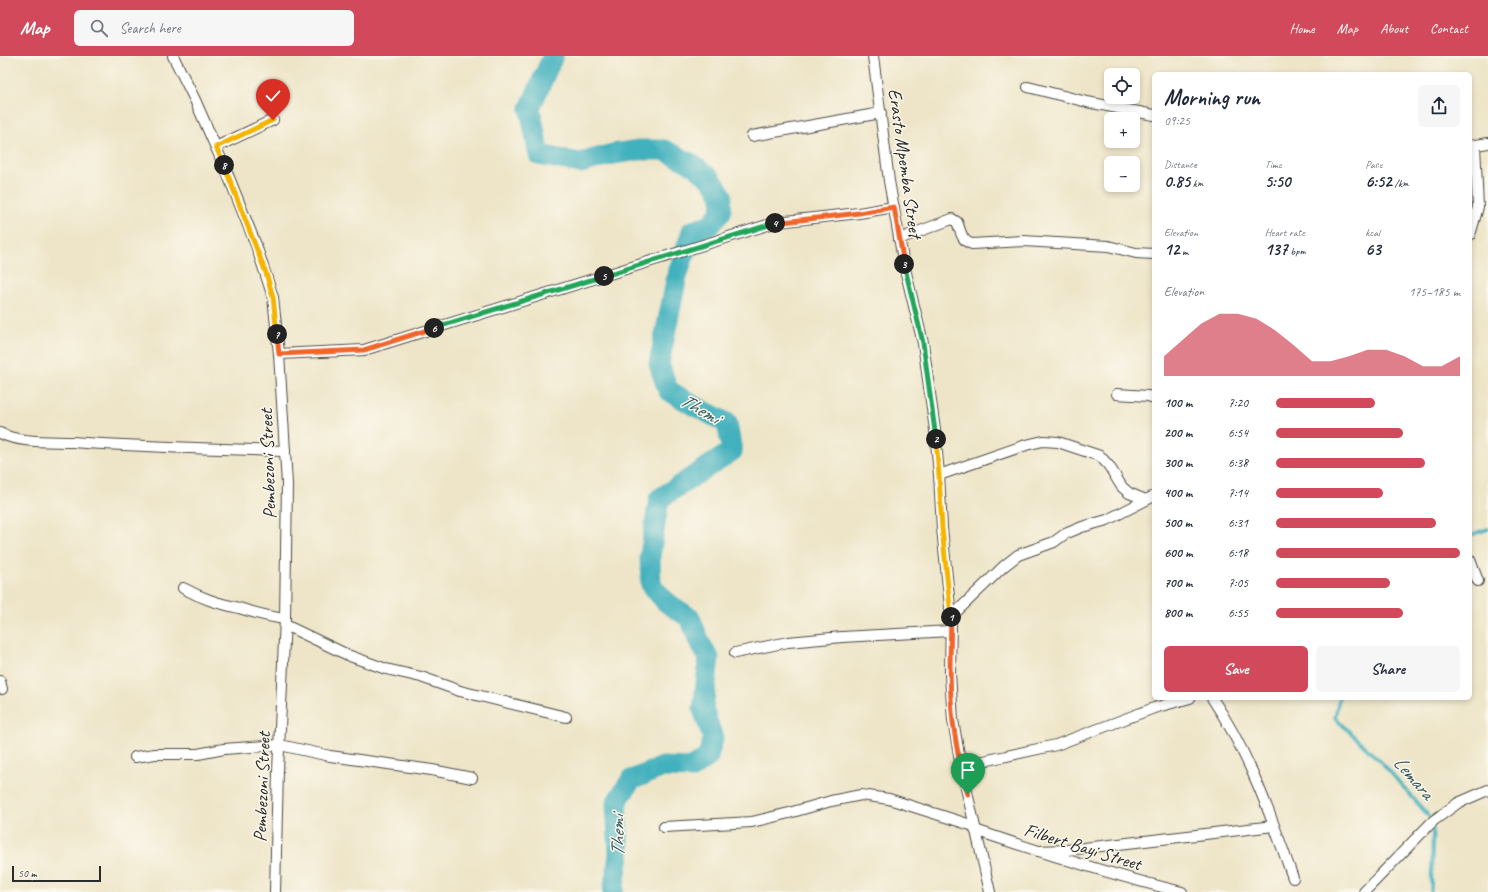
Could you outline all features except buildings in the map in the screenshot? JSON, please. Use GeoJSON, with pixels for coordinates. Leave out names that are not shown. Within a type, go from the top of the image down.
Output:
{"type":"FeatureCollection","features":[{"type":"Feature","properties":{"kind":"street","name":"Pembezoni Street"},"geometry":{"type":"LineString","coordinates":[[173,56],[195,100],[240,204],[266,273],[273,297],[279,354],[287,484],[285,622],[275,892]]}},
{"type":"Feature","properties":{"kind":"street","name":"Erasto Mpemba Street"},"geometry":{"type":"LineString","coordinates":[[873,56],[889,182],[899,239],[923,343],[935,430],[942,528],[951,617],[950,674],[953,720],[961,766],[990,892]]}},
{"type":"Feature","properties":{"kind":"street"},"geometry":{"type":"LineString","coordinates":[[1028,87],[1100,105],[1152,115]]}},
{"type":"Feature","properties":{"kind":"street"},"geometry":{"type":"LineString","coordinates":[[752,136],[881,113]]}},
{"type":"Feature","properties":{"kind":"street"},"geometry":{"type":"LineString","coordinates":[[216,147],[273,120]]}},
{"type":"Feature","properties":{"kind":"street"},"geometry":{"type":"LineString","coordinates":[[1472,228],[1478,208],[1473,145],[1488,143]]}},
{"type":"Feature","properties":{"kind":"street"},"geometry":{"type":"LineString","coordinates":[[279,354],[364,350],[777,222],[852,214],[894,207]]}},
{"type":"Feature","properties":{"kind":"street"},"geometry":{"type":"LineString","coordinates":[[899,239],[952,219],[957,222],[966,242],[972,244],[1024,241],[1108,246],[1136,253],[1152,254]]}},
{"type":"Feature","properties":{"kind":"street"},"geometry":{"type":"LineString","coordinates":[[1117,394],[1152,397]]}},
{"type":"Feature","properties":{"kind":"street"},"geometry":{"type":"LineString","coordinates":[[0,433],[19,438],[128,446],[285,451]]}},
{"type":"Feature","properties":{"kind":"street"},"geometry":{"type":"LineString","coordinates":[[939,475],[1026,445],[1043,441],[1058,442],[1100,456],[1109,466],[1122,487],[1129,493],[1150,498]]}},
{"type":"Feature","properties":{"kind":"street"},"geometry":{"type":"LineString","coordinates":[[951,617],[1004,566],[1018,555],[1054,542],[1065,534],[1082,527],[1107,520],[1150,498]]}},
{"type":"Feature","properties":{"kind":"street"},"geometry":{"type":"LineString","coordinates":[[1472,565],[1478,581]]}},
{"type":"Feature","properties":{"kind":"street"},"geometry":{"type":"LineString","coordinates":[[183,588],[211,602],[285,622],[350,656],[386,669],[421,677],[460,691],[566,717]]}},
{"type":"Feature","properties":{"kind":"street"},"geometry":{"type":"LineString","coordinates":[[735,653],[788,642],[842,637],[951,631]]}},
{"type":"Feature","properties":{"kind":"street"},"geometry":{"type":"LineString","coordinates":[[961,766],[1056,745],[1154,708],[1183,700]]}},
{"type":"Feature","properties":{"kind":"street"},"geometry":{"type":"LineString","coordinates":[[1213,700],[1247,760],[1265,799],[1293,878]]}},
{"type":"Feature","properties":{"kind":"street"},"geometry":{"type":"LineString","coordinates":[[136,756],[155,754],[198,754],[224,749],[280,745],[330,756],[425,769],[472,778]]}},
{"type":"Feature","properties":{"kind":"street"},"geometry":{"type":"LineString","coordinates":[[1364,892],[1433,821],[1458,803],[1488,790]]}},
{"type":"Feature","properties":{"kind":"street","name":"Filbert Bayi Street"},"geometry":{"type":"LineString","coordinates":[[664,827],[752,822],[831,801],[861,795],[889,799],[1038,851],[1141,882],[1182,892]]}},
{"type":"Feature","properties":{"kind":"street"},"geometry":{"type":"LineString","coordinates":[[1038,851],[1067,850],[1274,826]]}},
{"type":"Feature","properties":{"kind":"waterway","name":"Themi"},"geometry":{"type":"LineString","coordinates":[[553,56],[530,108],[539,155],[580,163],[613,154],[639,150],[664,150],[692,164],[712,180],[722,195],[721,212],[709,226],[692,231],[677,276],[659,364],[668,390],[727,423],[732,451],[659,499],[650,556],[651,585],[666,602],[690,618],[700,643],[709,658],[703,709],[713,738],[708,757],[692,768],[663,767],[631,780],[616,803],[619,855],[613,892]]}},
{"type":"Feature","properties":{"kind":"waterway","name":"Lemara"},"geometry":{"type":"LineString","coordinates":[[1472,535],[1488,529]]}},
{"type":"Feature","properties":{"kind":"waterway","name":"Lemara"},"geometry":{"type":"LineString","coordinates":[[1339,700],[1335,718],[1384,765],[1433,821],[1431,892]]}},
{"type":"Feature","properties":{"kind":"route"},"geometry":{"type":"LineString","coordinates":[[273,120],[216,147],[240,204],[266,273],[273,297],[279,354],[364,350],[777,222],[830,217],[894,207],[904,265],[923,343],[935,430],[942,528],[951,617],[950,674],[953,720],[957,750],[968,794]]}}]}
